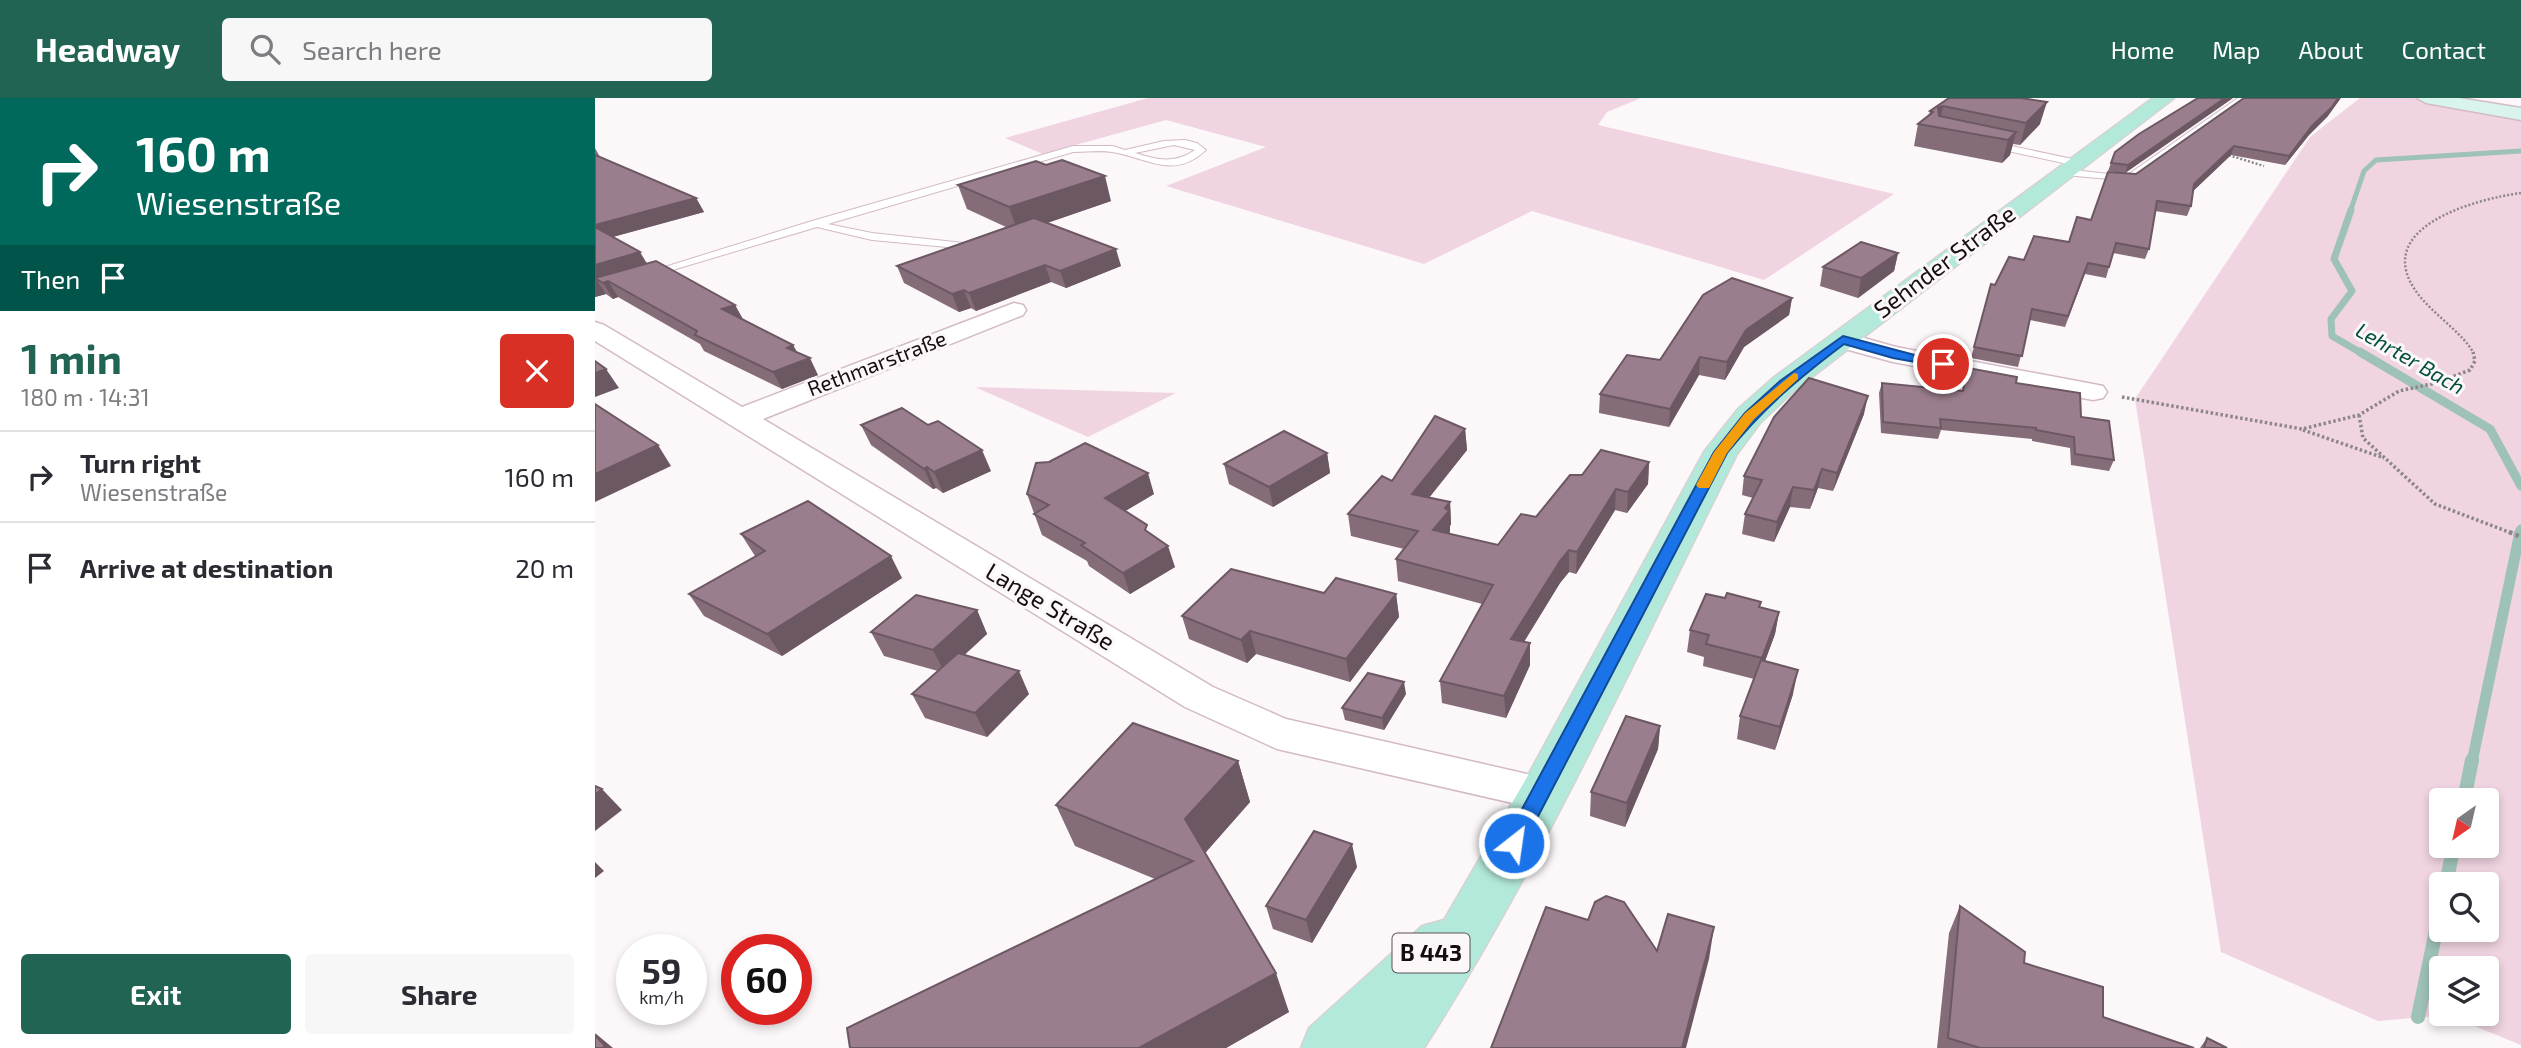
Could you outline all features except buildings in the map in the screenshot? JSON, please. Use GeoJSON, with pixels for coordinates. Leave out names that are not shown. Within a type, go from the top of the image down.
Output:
{"type":"FeatureCollection","features":[{"type":"Feature","properties":{"kind":"main road","name":"Sehnder Straße"},"geometry":{"type":"LineString","coordinates":[[1389,1048],[1455,952],[1543,793],[1721,452],[1749,416],[1784,384],[2165,98]]}},
{"type":"Feature","properties":{"kind":"main road","name":"Sehnder Straße"},"geometry":{"type":"LineString","coordinates":[[1330,1048],[1443,940],[1479,897],[1514,843]]}},
{"type":"Feature","properties":{"kind":"street"},"geometry":{"type":"LineString","coordinates":[[2426,98],[2479,102],[2521,114]]}},
{"type":"Feature","properties":{"kind":"street","name":"Rethmarstraße"},"geometry":{"type":"LineString","coordinates":[[739,418],[1014,310]]}},
{"type":"Feature","properties":{"kind":"street","name":"Lange Straße"},"geometry":{"type":"LineString","coordinates":[[595,330],[1199,697],[1238,717],[1277,733],[1543,793]]}},
{"type":"Feature","properties":{"kind":"street"},"geometry":{"type":"LineString","coordinates":[[1843,340],[1893,354],[2093,392]]}},
{"type":"Feature","properties":{"kind":"lane"},"geometry":{"type":"LineString","coordinates":[[1976,142],[2128,179],[2243,98]]}},
{"type":"Feature","properties":{"kind":"lane"},"geometry":{"type":"LineString","coordinates":[[634,278],[1073,149],[1113,149],[1123,153],[1166,163],[1185,161],[1201,150],[1191,144],[1180,143],[1123,153]]}},
{"type":"Feature","properties":{"kind":"lane"},"geometry":{"type":"LineString","coordinates":[[817,223],[842,233],[863,237],[969,246]]}},
{"type":"Feature","properties":{"kind":"path"},"geometry":{"type":"LineString","coordinates":[[2177,145],[2234,156],[2264,166]]}},
{"type":"Feature","properties":{"kind":"path"},"geometry":{"type":"LineString","coordinates":[[2302,429],[2359,415],[2399,391],[2436,383],[2470,370],[2475,362],[2473,351],[2414,288],[2405,264],[2410,246],[2419,231],[2433,219],[2462,205],[2521,193]]}},
{"type":"Feature","properties":{"kind":"path"},"geometry":{"type":"LineString","coordinates":[[2093,392],[2302,429],[2386,459]]}},
{"type":"Feature","properties":{"kind":"path"},"geometry":{"type":"LineString","coordinates":[[2359,415],[2363,438],[2435,504],[2521,537]]}},
{"type":"Feature","properties":{"kind":"shaded area"},"geometry":{"type":"Polygon","coordinates":[[[1148,98],[1641,98],[1607,112],[1598,125],[1894,194],[1764,280],[1532,211],[1424,264],[1166,186],[1266,147],[1166,120],[1043,154],[1005,138],[1148,98]]]}},
{"type":"Feature","properties":{"kind":"shaded area"},"geometry":{"type":"Polygon","coordinates":[[[2360,98],[2418,98],[2521,116],[2521,1045],[2474,1026],[2499,1026],[2499,956],[2429,956],[2429,1017],[2378,1021],[2221,952],[2135,399],[2310,137],[2360,98]]]}},
{"type":"Feature","properties":{"kind":"shaded area"},"geometry":{"type":"Polygon","coordinates":[[[975,387],[1176,393],[1088,437],[975,387]]]}},
{"type":"Feature","properties":{"kind":"waterway","name":"Lehrter Bach"},"geometry":{"type":"LineString","coordinates":[[2350,212],[2364,171],[2376,160],[2521,151]]}},
{"type":"Feature","properties":{"kind":"waterway","name":"Lehrter Bach"},"geometry":{"type":"LineString","coordinates":[[2351,210],[2334,259],[2352,291],[2331,319],[2332,336],[2363,354]]}},
{"type":"Feature","properties":{"kind":"waterway","name":"Lehrter Bach"},"geometry":{"type":"LineString","coordinates":[[2360,352],[2490,429],[2521,486]]}},
{"type":"Feature","properties":{"kind":"waterway","name":"Lehrter Bach"},"geometry":{"type":"LineString","coordinates":[[2520,534],[2521,529]]}},
{"type":"Feature","properties":{"kind":"waterway","name":"Lehrter Bach"},"geometry":{"type":"LineString","coordinates":[[2472,762],[2520,532]]}},
{"type":"Feature","properties":{"kind":"waterway","name":"Lehrter Bach"},"geometry":{"type":"LineString","coordinates":[[2466,788],[2472,760]]}},
{"type":"Feature","properties":{"kind":"waterway","name":"Lehrter Bach"},"geometry":{"type":"LineString","coordinates":[[2448,872],[2451,858]]}},
{"type":"Feature","properties":{"kind":"waterway","name":"Lehrter Bach"},"geometry":{"type":"LineString","coordinates":[[2418,1017],[2434,942]]}},
{"type":"Feature","properties":{"kind":"slow traffic"},"geometry":{"type":"LineString","coordinates":[[1704,485],[1721,452],[1749,416],[1794,376]]}},
{"type":"Feature","properties":{"kind":"route"},"geometry":{"type":"LineString","coordinates":[[1514,843],[1543,793],[1721,452],[1749,416],[1784,384],[1843,340],[1943,364]]}}]}
